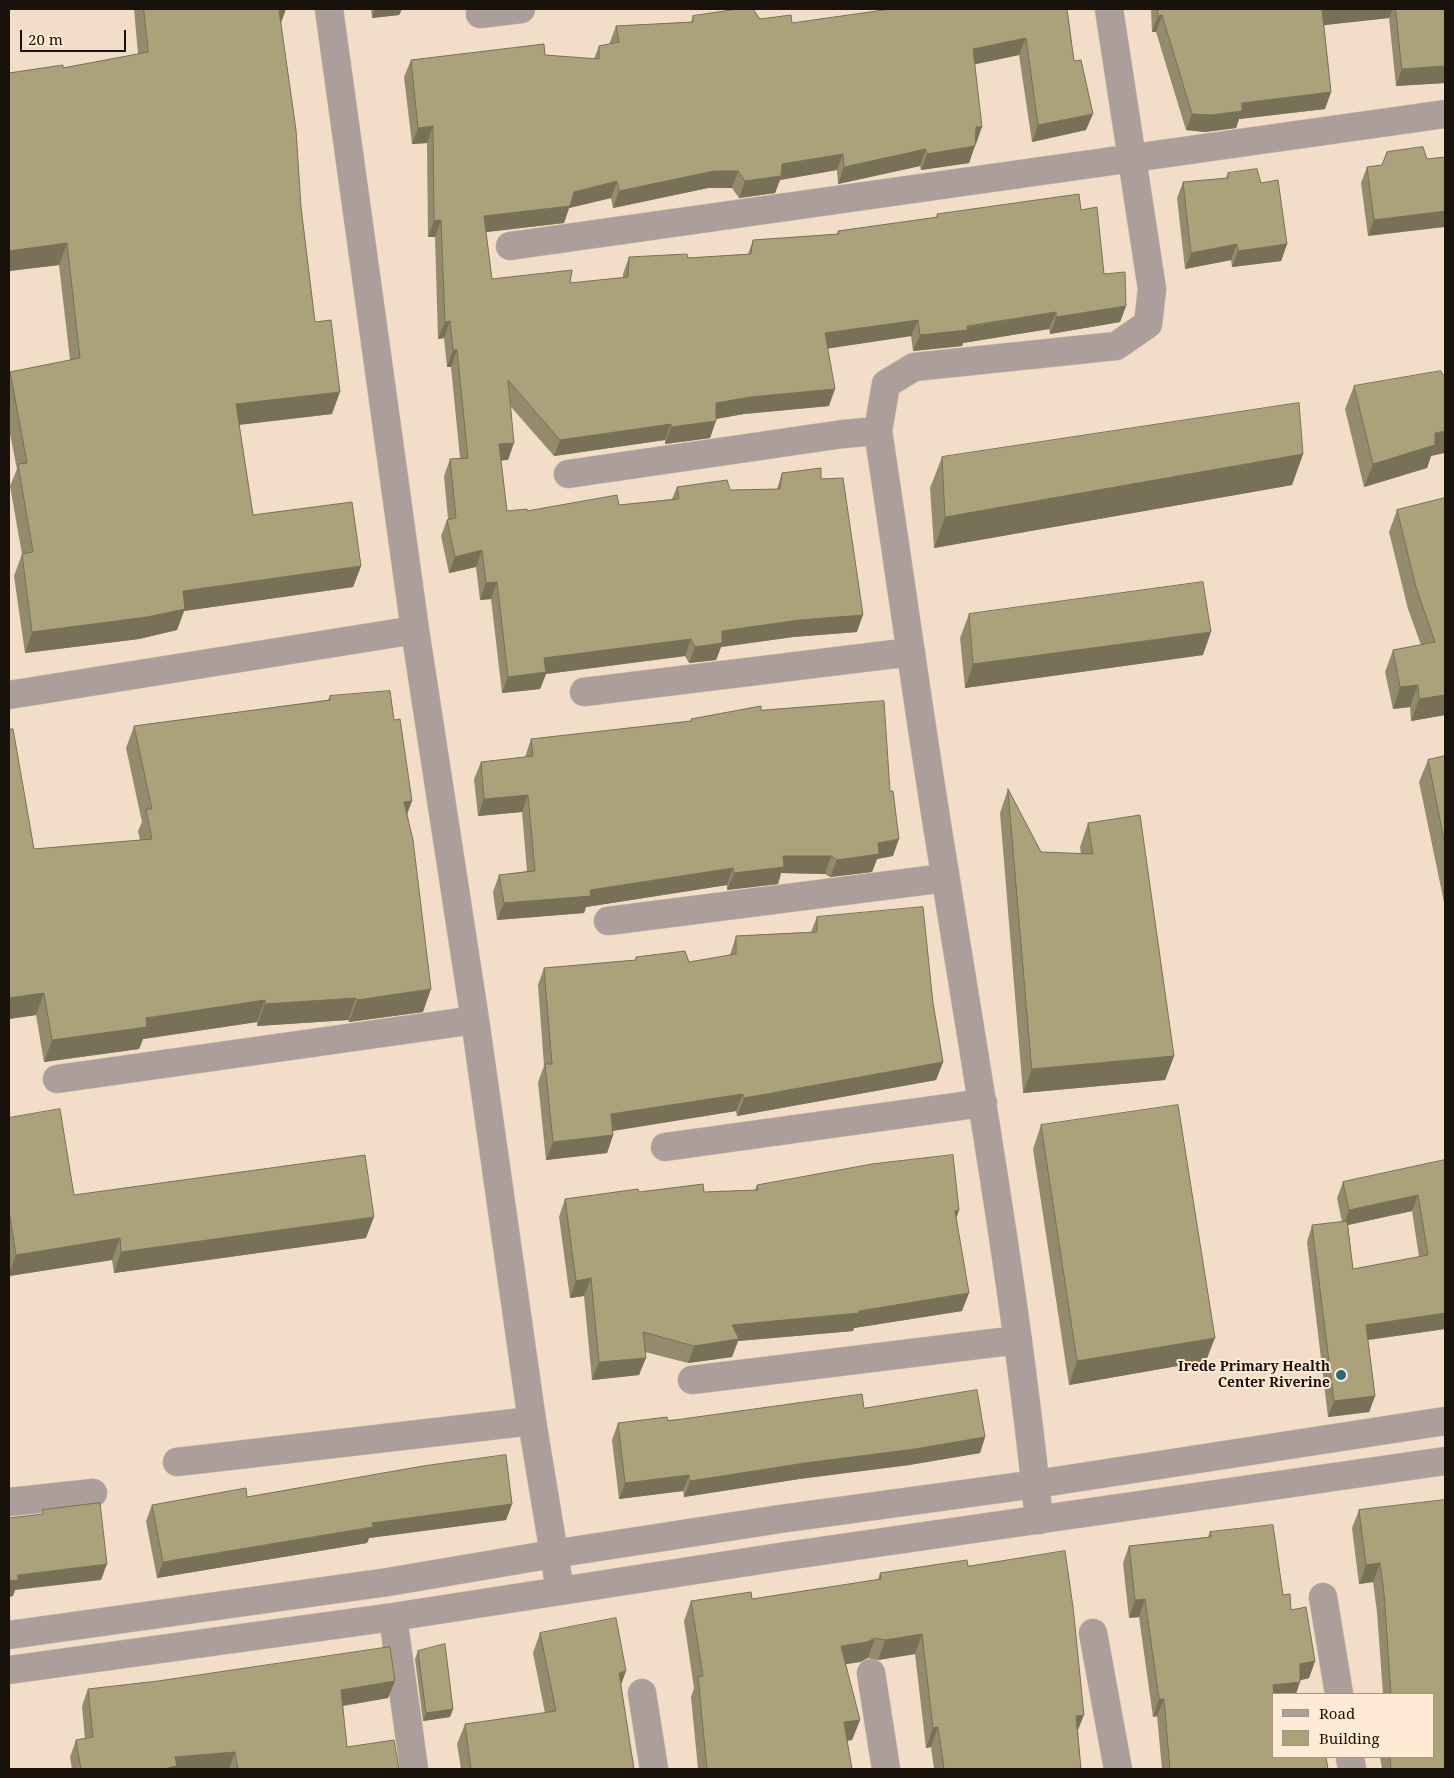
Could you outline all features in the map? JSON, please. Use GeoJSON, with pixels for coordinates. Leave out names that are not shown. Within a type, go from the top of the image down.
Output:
{"type":"FeatureCollection","features":[{"type":"Feature","properties":{"kind":"street"},"geometry":{"type":"LineString","coordinates":[[329,9],[416,630],[475,1020],[532,1421],[560,1590]]}},
{"type":"Feature","properties":{"kind":"street"},"geometry":{"type":"LineString","coordinates":[[480,14],[521,9]]}},
{"type":"Feature","properties":{"kind":"street"},"geometry":{"type":"LineString","coordinates":[[1039,1520],[1018,1340],[983,1103],[945,878],[878,431],[886,384],[914,368],[1116,346],[1148,324],[1152,290],[1109,9]]}},
{"type":"Feature","properties":{"kind":"street"},"geometry":{"type":"LineString","coordinates":[[510,246],[1132,160],[1445,114]]}},
{"type":"Feature","properties":{"kind":"street"},"geometry":{"type":"LineString","coordinates":[[568,474],[843,434],[878,431]]}},
{"type":"Feature","properties":{"kind":"street"},"geometry":{"type":"LineString","coordinates":[[9,691],[416,630]]}},
{"type":"Feature","properties":{"kind":"street"},"geometry":{"type":"LineString","coordinates":[[584,692],[911,652]]}},
{"type":"Feature","properties":{"kind":"street"},"geometry":{"type":"LineString","coordinates":[[608,921],[945,878]]}},
{"type":"Feature","properties":{"kind":"street"},"geometry":{"type":"LineString","coordinates":[[57,1079],[475,1020]]}},
{"type":"Feature","properties":{"kind":"street"},"geometry":{"type":"LineString","coordinates":[[665,1148],[983,1103]]}},
{"type":"Feature","properties":{"kind":"street"},"geometry":{"type":"LineString","coordinates":[[692,1380],[1018,1340]]}},
{"type":"Feature","properties":{"kind":"street"},"geometry":{"type":"LineString","coordinates":[[178,1462],[532,1421]]}},
{"type":"Feature","properties":{"kind":"street"},"geometry":{"type":"LineString","coordinates":[[9,1635],[388,1582],[780,1519],[1036,1484],[1445,1421]]}},
{"type":"Feature","properties":{"kind":"street"},"geometry":{"type":"LineString","coordinates":[[9,1670],[393,1617],[786,1556],[1445,1461]]}},
{"type":"Feature","properties":{"kind":"street"},"geometry":{"type":"LineString","coordinates":[[9,1502],[93,1492]]}},
{"type":"Feature","properties":{"kind":"street"},"geometry":{"type":"LineString","coordinates":[[780,1519],[786,1556]]}},
{"type":"Feature","properties":{"kind":"street"},"geometry":{"type":"LineString","coordinates":[[1323,1597],[1339,1693]]}},
{"type":"Feature","properties":{"kind":"street"},"geometry":{"type":"LineString","coordinates":[[393,1617],[414,1769]]}},
{"type":"Feature","properties":{"kind":"street"},"geometry":{"type":"LineString","coordinates":[[1093,1633],[1118,1769]]}},
{"type":"Feature","properties":{"kind":"street"},"geometry":{"type":"LineString","coordinates":[[872,1673],[886,1769]]}},
{"type":"Feature","properties":{"kind":"street"},"geometry":{"type":"LineString","coordinates":[[642,1693],[654,1769]]}},
{"type":"Feature","properties":{"kind":"building"},"geometry":{"type":"Polygon","coordinates":[[[144,9],[285,9],[279,10],[296,130],[301,207],[315,322],[331,320],[340,392],[236,404],[253,515],[352,502],[361,566],[183,591],[185,609],[147,617],[32,632],[22,554],[33,552],[18,464],[27,463],[10,372],[80,358],[67,243],[9,251],[9,73],[63,65],[63,68],[148,52],[144,9]]]}},
{"type":"Feature","properties":{"kind":"building"},"geometry":{"type":"Polygon","coordinates":[[[739,9],[753,9],[760,19],[791,15],[792,23],[891,9],[1067,9],[1074,61],[1081,60],[1093,114],[1038,125],[1026,38],[973,49],[982,127],[976,127],[975,146],[927,154],[926,149],[844,167],[843,154],[782,164],[781,176],[745,181],[738,171],[714,171],[619,191],[617,181],[574,192],[570,206],[484,216],[492,279],[572,270],[570,283],[628,277],[629,257],[687,254],[688,258],[751,254],[753,240],[839,234],[838,231],[938,217],[937,214],[1079,194],[1081,210],[1097,207],[1104,274],[1125,272],[1126,306],[1056,317],[1056,312],[967,326],[968,330],[920,335],[918,320],[825,333],[835,389],[750,397],[716,403],[716,421],[671,427],[671,424],[560,440],[508,380],[514,443],[499,444],[507,511],[527,509],[527,511],[617,495],[619,505],[679,499],[677,487],[727,480],[730,490],[780,489],[782,473],[821,468],[821,479],[843,478],[863,615],[799,620],[722,631],[722,643],[695,647],[691,639],[544,658],[546,672],[508,677],[497,582],[486,583],[482,550],[455,557],[447,520],[456,518],[450,459],[468,458],[457,350],[453,350],[450,321],[445,322],[441,220],[434,221],[433,126],[418,128],[411,60],[544,44],[545,55],[599,59],[599,46],[619,42],[616,26],[693,22],[693,16],[739,9]]]}},
{"type":"Feature","properties":{"kind":"building"},"geometry":{"type":"Polygon","coordinates":[[[1158,9],[1322,9],[1331,92],[1242,103],[1242,111],[1211,115],[1192,114],[1162,15],[1158,16],[1158,9]]]}},
{"type":"Feature","properties":{"kind":"building"},"geometry":{"type":"Polygon","coordinates":[[[1396,9],[1445,9],[1445,66],[1402,69],[1396,9]]]}},
{"type":"Feature","properties":{"kind":"building"},"geometry":{"type":"Polygon","coordinates":[[[1423,147],[1427,159],[1445,157],[1445,211],[1374,220],[1367,167],[1382,165],[1387,152],[1423,147]]]}},
{"type":"Feature","properties":{"kind":"building"},"geometry":{"type":"Polygon","coordinates":[[[1257,169],[1261,183],[1278,180],[1287,244],[1238,251],[1237,244],[1191,253],[1183,182],[1228,178],[1228,173],[1257,169]]]}},
{"type":"Feature","properties":{"kind":"building"},"geometry":{"type":"Polygon","coordinates":[[[1441,371],[1445,375],[1445,431],[1435,433],[1435,445],[1373,464],[1354,386],[1441,371]]]}},
{"type":"Feature","properties":{"kind":"building"},"geometry":{"type":"Polygon","coordinates":[[[1299,403],[1303,454],[945,517],[942,457],[1299,403]]]}},
{"type":"Feature","properties":{"kind":"building"},"geometry":{"type":"Polygon","coordinates":[[[1445,498],[1445,695],[1419,699],[1418,685],[1400,687],[1393,650],[1435,642],[1416,587],[1397,510],[1445,498]]]}},
{"type":"Feature","properties":{"kind":"building"},"geometry":{"type":"Polygon","coordinates":[[[1203,582],[1211,632],[973,664],[969,614],[1203,582]]]}},
{"type":"Feature","properties":{"kind":"building"},"geometry":{"type":"Polygon","coordinates":[[[390,691],[394,720],[400,719],[412,801],[404,802],[413,840],[431,989],[357,1000],[356,998],[265,1004],[265,1000],[146,1018],[147,1027],[52,1040],[44,993],[9,998],[9,729],[13,729],[34,849],[152,839],[146,809],[152,809],[134,726],[330,700],[330,696],[390,691]]]}},
{"type":"Feature","properties":{"kind":"building"},"geometry":{"type":"Polygon","coordinates":[[[884,701],[890,791],[893,791],[899,839],[878,843],[879,854],[837,860],[831,856],[783,856],[784,867],[734,873],[733,868],[590,890],[591,896],[504,903],[499,875],[535,871],[528,795],[484,799],[481,762],[533,756],[531,739],[691,721],[691,719],[761,706],[761,710],[884,701]]]}},
{"type":"Feature","properties":{"kind":"building"},"geometry":{"type":"Polygon","coordinates":[[[1445,756],[1445,845],[1428,760],[1445,756]]]}},
{"type":"Feature","properties":{"kind":"building"},"geometry":{"type":"Polygon","coordinates":[[[1008,789],[1041,852],[1093,854],[1088,823],[1140,815],[1174,1056],[1032,1069],[1008,789]]]}},
{"type":"Feature","properties":{"kind":"building"},"geometry":{"type":"Polygon","coordinates":[[[923,907],[933,1003],[943,1062],[744,1098],[743,1094],[611,1114],[613,1135],[553,1142],[545,1064],[552,1064],[544,968],[636,960],[636,957],[685,951],[689,962],[736,954],[736,936],[817,932],[817,917],[923,907]]]}},
{"type":"Feature","properties":{"kind":"building"},"geometry":{"type":"Polygon","coordinates":[[[1178,1105],[1215,1338],[1077,1361],[1041,1125],[1178,1105]]]}},
{"type":"Feature","properties":{"kind":"building"},"geometry":{"type":"Polygon","coordinates":[[[60,1109],[74,1195],[365,1155],[374,1217],[121,1252],[120,1238],[16,1255],[9,1211],[9,1118],[60,1109]]]}},
{"type":"Feature","properties":{"kind":"building"},"geometry":{"type":"Polygon","coordinates":[[[953,1155],[959,1210],[955,1211],[969,1293],[859,1311],[859,1313],[732,1325],[739,1339],[694,1346],[643,1332],[646,1358],[599,1362],[591,1278],[576,1281],[565,1199],[638,1189],[639,1192],[703,1184],[704,1192],[758,1190],[757,1185],[872,1164],[953,1155]]]}},
{"type":"Feature","properties":{"kind":"building"},"geometry":{"type":"Polygon","coordinates":[[[1445,1160],[1445,1313],[1366,1325],[1375,1396],[1334,1401],[1312,1225],[1347,1221],[1353,1269],[1428,1255],[1418,1195],[1349,1210],[1343,1182],[1445,1160]]]}},
{"type":"Feature","properties":{"kind":"building"},"geometry":{"type":"Polygon","coordinates":[[[977,1390],[985,1437],[915,1449],[805,1463],[690,1481],[689,1475],[625,1483],[618,1423],[667,1417],[668,1421],[862,1394],[864,1408],[977,1390]]]}},
{"type":"Feature","properties":{"kind":"building"},"geometry":{"type":"Polygon","coordinates":[[[506,1455],[512,1504],[372,1523],[373,1527],[163,1562],[152,1505],[246,1488],[247,1497],[423,1466],[506,1455]]]}},
{"type":"Feature","properties":{"kind":"building"},"geometry":{"type":"Polygon","coordinates":[[[1445,1500],[1445,1769],[1391,1769],[1390,1758],[1434,1758],[1434,1693],[1391,1693],[1380,1563],[1366,1565],[1359,1510],[1445,1500]]]}},
{"type":"Feature","properties":{"kind":"building"},"geometry":{"type":"Polygon","coordinates":[[[100,1503],[107,1564],[18,1575],[18,1580],[9,1581],[9,1518],[43,1514],[43,1510],[100,1503]]]}},
{"type":"Feature","properties":{"kind":"building"},"geometry":{"type":"Polygon","coordinates":[[[1273,1525],[1283,1595],[1290,1594],[1291,1610],[1306,1607],[1315,1661],[1300,1664],[1300,1682],[1273,1685],[1272,1758],[1326,1758],[1328,1769],[1170,1769],[1164,1699],[1159,1699],[1145,1599],[1135,1600],[1129,1546],[1211,1537],[1210,1532],[1273,1525]]]}},
{"type":"Feature","properties":{"kind":"building"},"geometry":{"type":"Polygon","coordinates":[[[1065,1551],[1073,1607],[1084,1715],[1076,1716],[1081,1769],[944,1769],[938,1727],[933,1728],[922,1634],[885,1640],[875,1638],[867,1642],[841,1646],[860,1720],[844,1722],[852,1769],[707,1769],[698,1677],[703,1676],[691,1601],[751,1592],[752,1599],[881,1579],[880,1573],[967,1560],[968,1566],[1065,1551]]]}},
{"type":"Feature","properties":{"kind":"building"},"geometry":{"type":"Polygon","coordinates":[[[616,1618],[626,1671],[619,1673],[634,1769],[471,1769],[465,1724],[556,1711],[540,1633],[616,1618]]]}},
{"type":"Feature","properties":{"kind":"building"},"geometry":{"type":"Polygon","coordinates":[[[445,1644],[453,1709],[426,1713],[418,1651],[445,1644]]]}},
{"type":"Feature","properties":{"kind":"building"},"geometry":{"type":"Polygon","coordinates":[[[390,1647],[395,1681],[341,1690],[347,1747],[394,1740],[399,1769],[238,1769],[235,1752],[175,1757],[177,1766],[167,1769],[81,1769],[76,1740],[93,1737],[88,1689],[158,1681],[390,1647]]]}},
{"type":"Feature","properties":{"kind":"place","name":"Irede Primary Health Center Riverine"},"geometry":{"type":"Point","coordinates":[1341,1375]}}]}
